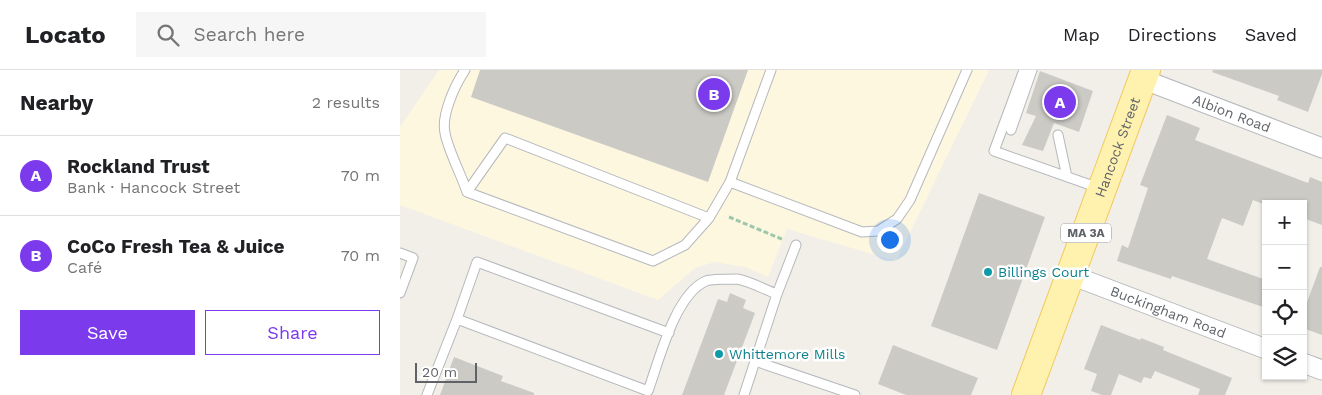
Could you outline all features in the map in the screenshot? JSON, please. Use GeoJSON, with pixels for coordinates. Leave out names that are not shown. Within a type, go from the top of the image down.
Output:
{"type":"FeatureCollection","features":[{"type":"Feature","properties":{"kind":"main road","name":"Hancock Street"},"geometry":{"type":"LineString","coordinates":[[1026,395],[1144,74]]}},
{"type":"Feature","properties":{"kind":"street","name":"Albion Road"},"geometry":{"type":"LineString","coordinates":[[1144,74],[1322,148]]}},
{"type":"Feature","properties":{"kind":"street","name":"Buckingham Road"},"geometry":{"type":"LineString","coordinates":[[1070,275],[1262,347]]}},
{"type":"Feature","properties":{"kind":"street"},"geometry":{"type":"LineString","coordinates":[[1307,364],[1322,370]]}},
{"type":"Feature","properties":{"kind":"lane"},"geometry":{"type":"LineString","coordinates":[[465,70],[445,114],[444,132],[467,192],[653,261],[685,245],[710,218],[730,182],[771,70]]}},
{"type":"Feature","properties":{"kind":"lane"},"geometry":{"type":"LineString","coordinates":[[730,182],[862,232],[878,231],[897,218],[910,200],[966,70]]}},
{"type":"Feature","properties":{"kind":"lane"},"geometry":{"type":"LineString","coordinates":[[1024,70],[994,151],[1102,189]]}},
{"type":"Feature","properties":{"kind":"lane"},"geometry":{"type":"LineString","coordinates":[[1011,130],[1032,70]]}},
{"type":"Feature","properties":{"kind":"lane"},"geometry":{"type":"LineString","coordinates":[[1058,135],[1068,177]]}},
{"type":"Feature","properties":{"kind":"lane"},"geometry":{"type":"LineString","coordinates":[[467,192],[505,138],[710,218]]}},
{"type":"Feature","properties":{"kind":"lane"},"geometry":{"type":"LineString","coordinates":[[1056,146],[1068,177]]}},
{"type":"Feature","properties":{"kind":"lane"},"geometry":{"type":"LineString","coordinates":[[744,395],[777,294],[796,245]]}},
{"type":"Feature","properties":{"kind":"lane"},"geometry":{"type":"LineString","coordinates":[[400,253],[413,258],[400,293]]}},
{"type":"Feature","properties":{"kind":"lane"},"geometry":{"type":"LineString","coordinates":[[427,395],[477,262],[669,333]]}},
{"type":"Feature","properties":{"kind":"lane"},"geometry":{"type":"LineString","coordinates":[[456,319],[648,392],[676,314],[689,294],[707,280],[738,279],[777,294]]}},
{"type":"Feature","properties":{"kind":"lane"},"geometry":{"type":"LineString","coordinates":[[755,361],[855,395]]}},
{"type":"Feature","properties":{"kind":"path"},"geometry":{"type":"LineString","coordinates":[[729,217],[796,245]]}},
{"type":"Feature","properties":{"kind":"shaded area"},"geometry":{"type":"Polygon","coordinates":[[[439,70],[989,70],[896,261],[787,229],[768,277],[745,267],[714,262],[695,268],[658,300],[400,205],[400,127],[439,70]]]}},
{"type":"Feature","properties":{"kind":"building"},"geometry":{"type":"Polygon","coordinates":[[[480,70],[748,70],[708,182],[471,97],[480,70]]]}},
{"type":"Feature","properties":{"kind":"building"},"geometry":{"type":"Polygon","coordinates":[[[1213,70],[1322,70],[1322,74],[1308,112],[1277,100],[1279,96],[1212,72],[1213,70]]]}},
{"type":"Feature","properties":{"kind":"building"},"geometry":{"type":"Polygon","coordinates":[[[1040,71],[1093,91],[1079,132],[1054,123],[1043,151],[1022,145],[1036,116],[1026,113],[1040,71]]]}},
{"type":"Feature","properties":{"kind":"building"},"geometry":{"type":"Polygon","coordinates":[[[1167,115],[1200,128],[1195,140],[1308,183],[1310,177],[1322,182],[1322,225],[1307,219],[1307,200],[1262,200],[1262,204],[1253,200],[1243,226],[1222,218],[1207,259],[1262,279],[1262,307],[1172,276],[1171,279],[1117,261],[1122,245],[1128,248],[1148,188],[1140,185],[1167,115]]]}},
{"type":"Feature","properties":{"kind":"building","name":"Billings Court"},"geometry":{"type":"Polygon","coordinates":[[[979,193],[1045,217],[997,350],[931,326],[979,193]]]}},
{"type":"Feature","properties":{"kind":"building"},"geometry":{"type":"Polygon","coordinates":[[[1320,267],[1322,267],[1322,335],[1307,329],[1307,302],[1320,267]]]}},
{"type":"Feature","properties":{"kind":"building","name":"Whittemore Mills"},"geometry":{"type":"Polygon","coordinates":[[[730,293],[746,300],[743,308],[755,313],[724,395],[682,395],[718,299],[727,302],[730,293]]]}},
{"type":"Feature","properties":{"kind":"building"},"geometry":{"type":"Polygon","coordinates":[[[1101,325],[1164,347],[1163,350],[1232,378],[1225,395],[1198,395],[1200,389],[1155,371],[1151,379],[1144,377],[1141,383],[1119,374],[1111,395],[1102,395],[1091,391],[1097,374],[1084,369],[1101,325]]]}},
{"type":"Feature","properties":{"kind":"building"},"geometry":{"type":"Polygon","coordinates":[[[893,345],[978,378],[971,395],[906,395],[878,384],[893,345]]]}},
{"type":"Feature","properties":{"kind":"building"},"geometry":{"type":"Polygon","coordinates":[[[454,357],[503,376],[501,381],[534,393],[534,395],[440,395],[454,357]]]}},
{"type":"Feature","properties":{"kind":"place","name":"CoCo Fresh Tea & Juice"},"geometry":{"type":"Point","coordinates":[714,94]}},
{"type":"Feature","properties":{"kind":"place","name":"Rockland Trust"},"geometry":{"type":"Point","coordinates":[1060,102]}},
{"type":"Feature","properties":{"kind":"place","name":"Billings Court"},"geometry":{"type":"Point","coordinates":[988,272]}},
{"type":"Feature","properties":{"kind":"place","name":"Whittemore Mills"},"geometry":{"type":"Point","coordinates":[719,354]}}]}
